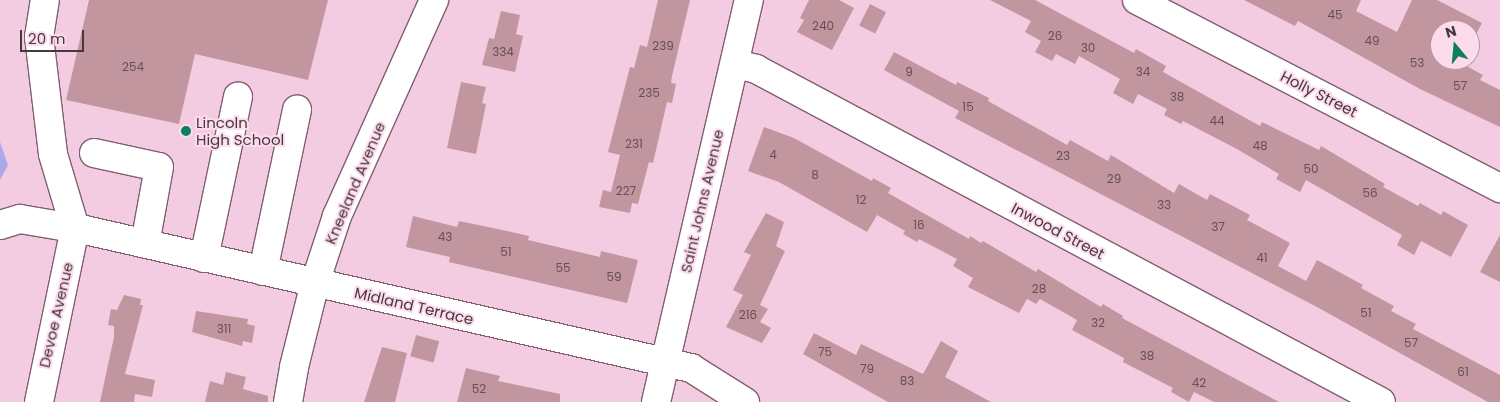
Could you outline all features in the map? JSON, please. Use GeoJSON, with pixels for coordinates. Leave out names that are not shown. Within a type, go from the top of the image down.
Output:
{"type":"FeatureCollection","features":[{"type":"Feature","properties":{"kind":"street"},"geometry":{"type":"LineString","coordinates":[[45,0],[39,37],[53,154],[75,228]]}},
{"type":"Feature","properties":{"kind":"street","name":"Kneeland Avenue"},"geometry":{"type":"LineString","coordinates":[[288,402],[294,367],[315,283],[337,216],[434,0]]}},
{"type":"Feature","properties":{"kind":"street","name":"Saint Johns Avenue"},"geometry":{"type":"LineString","coordinates":[[656,402],[749,0]]}},
{"type":"Feature","properties":{"kind":"street","name":"Holly Street"},"geometry":{"type":"LineString","coordinates":[[1137,0],[1500,188]]}},
{"type":"Feature","properties":{"kind":"street","name":"Inwood Street"},"geometry":{"type":"LineString","coordinates":[[735,64],[756,69],[1381,402]]}},
{"type":"Feature","properties":{"kind":"street"},"geometry":{"type":"LineString","coordinates":[[204,258],[238,97]]}},
{"type":"Feature","properties":{"kind":"street"},"geometry":{"type":"LineString","coordinates":[[263,271],[297,110]]}},
{"type":"Feature","properties":{"kind":"street"},"geometry":{"type":"LineString","coordinates":[[94,153],[159,168],[145,244]]}},
{"type":"Feature","properties":{"kind":"street","name":"Midland Terrace"},"geometry":{"type":"LineString","coordinates":[[0,225],[20,219],[75,228],[691,368],[745,402]]}},
{"type":"Feature","properties":{"kind":"street","name":"Devoe Avenue"},"geometry":{"type":"LineString","coordinates":[[39,402],[75,228]]}},
{"type":"Feature","properties":{"kind":"shaded area"},"geometry":{"type":"Polygon","coordinates":[[[0,142],[8,165],[0,180],[0,142]]]}},
{"type":"Feature","properties":{"kind":"building","name":"Lincoln High School"},"geometry":{"type":"Polygon","coordinates":[[[89,0],[328,0],[308,80],[195,54],[179,124],[66,100],[89,0]]]}},
{"type":"Feature","properties":{"kind":"building"},"geometry":{"type":"Polygon","coordinates":[[[658,0],[690,0],[672,76],[671,83],[676,84],[672,103],[667,102],[653,163],[649,162],[638,204],[632,203],[630,213],[599,207],[603,190],[611,192],[620,155],[608,152],[630,67],[634,68],[640,45],[647,47],[658,0]]]}},
{"type":"Feature","properties":{"kind":"building"},"geometry":{"type":"Polygon","coordinates":[[[809,0],[839,0],[854,8],[832,50],[797,32],[804,20],[800,18],[809,0]]]}},
{"type":"Feature","properties":{"kind":"building"},"geometry":{"type":"Polygon","coordinates":[[[990,0],[1035,0],[1134,53],[1136,49],[1166,66],[1163,72],[1260,126],[1262,122],[1319,150],[1321,146],[1385,184],[1383,187],[1418,206],[1420,203],[1441,215],[1443,211],[1468,225],[1451,257],[1421,241],[1414,255],[1397,245],[1402,235],[1306,180],[1300,192],[1276,179],[1279,174],[1237,149],[1183,121],[1181,124],[1164,115],[1167,109],[1138,94],[1133,104],[1113,93],[1120,79],[1079,56],[1075,64],[1056,54],[1052,61],[1035,52],[1041,41],[1025,32],[1031,21],[990,0]]]}},
{"type":"Feature","properties":{"kind":"building"},"geometry":{"type":"Polygon","coordinates":[[[1244,0],[1361,0],[1356,11],[1397,32],[1412,0],[1437,0],[1476,20],[1430,20],[1430,70],[1474,70],[1483,75],[1480,80],[1500,90],[1500,127],[1420,89],[1298,21],[1295,26],[1244,0]]]}},
{"type":"Feature","properties":{"kind":"building"},"geometry":{"type":"Polygon","coordinates":[[[870,4],[886,12],[875,34],[859,25],[870,4]]]}},
{"type":"Feature","properties":{"kind":"building"},"geometry":{"type":"Polygon","coordinates":[[[501,11],[520,15],[516,34],[523,36],[515,72],[482,65],[489,38],[494,39],[501,11]]]}},
{"type":"Feature","properties":{"kind":"building"},"geometry":{"type":"Polygon","coordinates":[[[894,52],[956,85],[957,82],[989,98],[988,101],[1067,145],[1070,140],[1108,161],[1111,155],[1174,193],[1179,184],[1207,200],[1210,194],[1250,215],[1247,220],[1290,243],[1278,266],[1306,281],[1317,260],[1363,285],[1361,288],[1394,306],[1391,311],[1416,324],[1413,329],[1500,375],[1500,402],[1488,402],[1317,307],[955,118],[959,111],[884,70],[894,52]]]}},
{"type":"Feature","properties":{"kind":"building"},"geometry":{"type":"Polygon","coordinates":[[[461,82],[486,87],[482,103],[486,104],[476,154],[447,148],[461,82]]]}},
{"type":"Feature","properties":{"kind":"building"},"geometry":{"type":"Polygon","coordinates":[[[764,127],[794,138],[872,181],[873,178],[891,188],[888,193],[969,239],[970,236],[981,243],[983,241],[1036,272],[1038,269],[1101,307],[1103,304],[1123,316],[1122,318],[1279,402],[1214,402],[1194,392],[1189,402],[1171,392],[1173,388],[1123,362],[1124,358],[1072,330],[1077,320],[1040,299],[1036,304],[1027,299],[1019,313],[968,287],[973,278],[953,266],[957,259],[919,239],[917,242],[903,234],[905,231],[877,215],[867,232],[779,182],[748,171],[764,127]]]}},
{"type":"Feature","properties":{"kind":"building"},"geometry":{"type":"Polygon","coordinates":[[[766,213],[784,222],[776,246],[785,251],[760,305],[768,309],[760,322],[771,328],[762,343],[726,327],[743,295],[733,290],[751,255],[744,252],[766,213]]]}},
{"type":"Feature","properties":{"kind":"building"},"geometry":{"type":"Polygon","coordinates":[[[413,216],[457,227],[459,221],[493,228],[529,236],[528,240],[600,257],[601,251],[638,260],[627,303],[449,262],[450,257],[406,247],[413,216]]]}},
{"type":"Feature","properties":{"kind":"building"},"geometry":{"type":"Polygon","coordinates":[[[1500,235],[1500,282],[1480,272],[1500,235]]]}},
{"type":"Feature","properties":{"kind":"building"},"geometry":{"type":"Polygon","coordinates":[[[124,295],[141,299],[140,305],[143,305],[125,374],[155,380],[152,397],[135,394],[134,402],[100,402],[114,337],[114,326],[108,325],[111,309],[117,310],[124,295]]]}},
{"type":"Feature","properties":{"kind":"building"},"geometry":{"type":"Polygon","coordinates":[[[196,311],[248,319],[247,324],[255,326],[252,343],[243,341],[242,346],[192,332],[196,311]]]}},
{"type":"Feature","properties":{"kind":"building"},"geometry":{"type":"Polygon","coordinates":[[[814,333],[856,355],[861,344],[923,374],[941,341],[958,351],[945,377],[991,402],[888,402],[803,354],[814,333]]]}},
{"type":"Feature","properties":{"kind":"building"},"geometry":{"type":"Polygon","coordinates":[[[416,335],[439,341],[433,362],[410,356],[416,335]]]}},
{"type":"Feature","properties":{"kind":"building"},"geometry":{"type":"Polygon","coordinates":[[[382,347],[407,353],[395,402],[364,402],[382,347]]]}},
{"type":"Feature","properties":{"kind":"building"},"geometry":{"type":"Polygon","coordinates":[[[466,368],[500,376],[498,381],[560,394],[560,402],[457,402],[466,368]]]}},
{"type":"Feature","properties":{"kind":"building"},"geometry":{"type":"Polygon","coordinates":[[[226,372],[246,377],[243,389],[268,396],[268,402],[205,402],[210,381],[223,385],[226,372]]]}},
{"type":"Feature","properties":{"kind":"place","name":"Lincoln High School"},"geometry":{"type":"Point","coordinates":[186,131]}}]}
